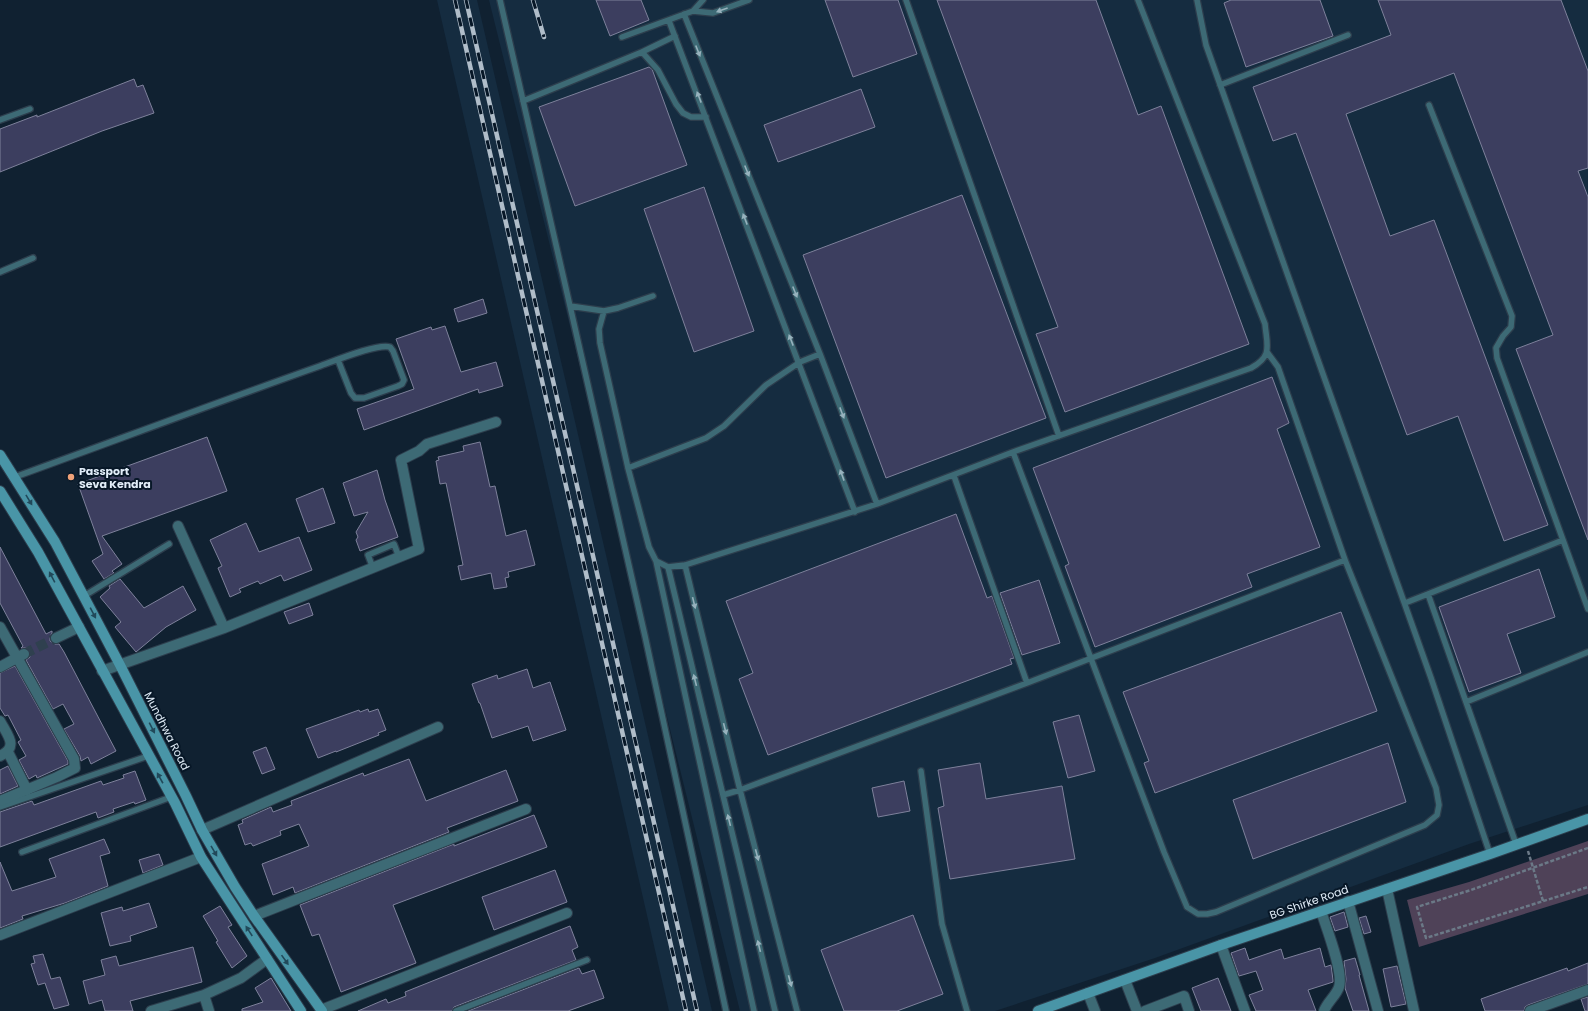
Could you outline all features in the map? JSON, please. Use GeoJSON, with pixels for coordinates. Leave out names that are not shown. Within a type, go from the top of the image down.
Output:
{"type":"FeatureCollection","features":[{"type":"Feature","properties":{"kind":"main road","name":"Mundhwa Road"},"geometry":{"type":"LineString","coordinates":[[1,458],[15,477],[55,542],[120,665],[202,830],[234,887],[321,1010]]}},
{"type":"Feature","properties":{"kind":"main road"},"geometry":{"type":"LineString","coordinates":[[0,491],[38,552],[171,796],[201,857],[301,1011]]}},
{"type":"Feature","properties":{"kind":"main road","name":"BG Shirke Road"},"geometry":{"type":"LineString","coordinates":[[1042,1010],[1221,945],[1490,854],[1588,819]]}},
{"type":"Feature","properties":{"kind":"street"},"geometry":{"type":"LineString","coordinates":[[102,671],[224,628],[419,549],[402,460],[419,451],[427,444],[496,422]]}},
{"type":"Feature","properties":{"kind":"street"},"geometry":{"type":"LineString","coordinates":[[178,526],[224,628]]}},
{"type":"Feature","properties":{"kind":"street"},"geometry":{"type":"LineString","coordinates":[[0,627],[20,655],[74,759],[75,768],[0,801]]}},
{"type":"Feature","properties":{"kind":"street"},"geometry":{"type":"LineString","coordinates":[[56,638],[78,627]]}},
{"type":"Feature","properties":{"kind":"street"},"geometry":{"type":"LineString","coordinates":[[0,667],[20,655]]}},
{"type":"Feature","properties":{"kind":"street"},"geometry":{"type":"LineString","coordinates":[[0,721],[11,742],[11,748],[4,754],[27,790]]}},
{"type":"Feature","properties":{"kind":"street"},"geometry":{"type":"LineString","coordinates":[[202,830],[438,727]]}},
{"type":"Feature","properties":{"kind":"street"},"geometry":{"type":"LineString","coordinates":[[254,916],[526,809]]}},
{"type":"Feature","properties":{"kind":"street"},"geometry":{"type":"LineString","coordinates":[[0,936],[201,857]]}},
{"type":"Feature","properties":{"kind":"street"},"geometry":{"type":"LineString","coordinates":[[1387,888],[1414,1011]]}},
{"type":"Feature","properties":{"kind":"street"},"geometry":{"type":"LineString","coordinates":[[1348,902],[1378,1011]]}},
{"type":"Feature","properties":{"kind":"street"},"geometry":{"type":"LineString","coordinates":[[1321,911],[1338,968],[1340,980],[1339,988],[1324,1011]]}},
{"type":"Feature","properties":{"kind":"street"},"geometry":{"type":"LineString","coordinates":[[321,1010],[567,913]]}},
{"type":"Feature","properties":{"kind":"street"},"geometry":{"type":"LineString","coordinates":[[1221,945],[1245,1011]]}},
{"type":"Feature","properties":{"kind":"street"},"geometry":{"type":"LineString","coordinates":[[151,1011],[204,995],[241,978],[267,959]]}},
{"type":"Feature","properties":{"kind":"street"},"geometry":{"type":"LineString","coordinates":[[1125,980],[1137,1011]]}},
{"type":"Feature","properties":{"kind":"street"},"geometry":{"type":"LineString","coordinates":[[1530,1011],[1588,990]]}},
{"type":"Feature","properties":{"kind":"street"},"geometry":{"type":"LineString","coordinates":[[1088,993],[1095,1011]]}},
{"type":"Feature","properties":{"kind":"street"},"geometry":{"type":"LineString","coordinates":[[204,995],[210,1011]]}},
{"type":"Feature","properties":{"kind":"street"},"geometry":{"type":"LineString","coordinates":[[1145,1011],[1184,996],[1189,1011]]}},
{"type":"Feature","properties":{"kind":"lane"},"geometry":{"type":"LineString","coordinates":[[500,0],[645,636],[726,1011]]}},
{"type":"Feature","properties":{"kind":"lane"},"geometry":{"type":"LineString","coordinates":[[693,12],[703,0]]}},
{"type":"Feature","properties":{"kind":"lane"},"geometry":{"type":"LineString","coordinates":[[622,37],[670,21],[684,14],[693,12],[713,13],[749,0]]}},
{"type":"Feature","properties":{"kind":"lane"},"geometry":{"type":"LineString","coordinates":[[906,0],[1059,436]]}},
{"type":"Feature","properties":{"kind":"lane"},"geometry":{"type":"LineString","coordinates":[[656,561],[668,567],[685,565],[855,512],[954,476],[1013,452],[1251,368],[1262,362],[1267,352],[1265,324],[1138,0]]}},
{"type":"Feature","properties":{"kind":"lane"},"geometry":{"type":"LineString","coordinates":[[1197,0],[1206,45],[1405,603],[1490,854]]}},
{"type":"Feature","properties":{"kind":"lane"},"geometry":{"type":"LineString","coordinates":[[684,14],[820,354],[877,504]]}},
{"type":"Feature","properties":{"kind":"lane"},"geometry":{"type":"LineString","coordinates":[[670,21],[800,362],[855,512]]}},
{"type":"Feature","properties":{"kind":"lane"},"geometry":{"type":"LineString","coordinates":[[1220,85],[1348,35]]}},
{"type":"Feature","properties":{"kind":"lane"},"geometry":{"type":"LineString","coordinates":[[523,101],[642,52],[675,36]]}},
{"type":"Feature","properties":{"kind":"lane"},"geometry":{"type":"LineString","coordinates":[[642,52],[658,70],[676,104],[683,113],[691,117],[706,117]]}},
{"type":"Feature","properties":{"kind":"lane"},"geometry":{"type":"LineString","coordinates":[[1429,106],[1512,316],[1511,327],[1503,336],[1496,348],[1497,358],[1588,609]]}},
{"type":"Feature","properties":{"kind":"lane"},"geometry":{"type":"LineString","coordinates":[[0,120],[30,109]]}},
{"type":"Feature","properties":{"kind":"lane"},"geometry":{"type":"LineString","coordinates":[[0,272],[33,258]]}},
{"type":"Feature","properties":{"kind":"lane"},"geometry":{"type":"LineString","coordinates":[[570,306],[604,310],[618,308],[653,296]]}},
{"type":"Feature","properties":{"kind":"lane"},"geometry":{"type":"LineString","coordinates":[[604,310],[599,329],[600,343],[628,468],[649,546],[656,561],[754,1011]]}},
{"type":"Feature","properties":{"kind":"lane"},"geometry":{"type":"LineString","coordinates":[[15,477],[338,360],[380,346],[390,346],[393,350],[404,376],[404,380],[402,384],[398,386],[364,398],[355,398],[351,393],[338,360]]}},
{"type":"Feature","properties":{"kind":"lane"},"geometry":{"type":"LineString","coordinates":[[1013,452],[1164,852],[1187,907],[1198,914],[1216,912],[1425,825],[1437,815],[1439,804],[1436,788],[1345,560],[1278,367],[1267,352]]}},
{"type":"Feature","properties":{"kind":"lane"},"geometry":{"type":"LineString","coordinates":[[628,468],[706,438],[724,426],[766,385],[800,362],[820,354]]}},
{"type":"Feature","properties":{"kind":"lane"},"geometry":{"type":"LineString","coordinates":[[954,476],[1027,683]]}},
{"type":"Feature","properties":{"kind":"lane"},"geometry":{"type":"LineString","coordinates":[[1405,603],[1563,540]]}},
{"type":"Feature","properties":{"kind":"lane"},"geometry":{"type":"LineString","coordinates":[[84,596],[169,544]]}},
{"type":"Feature","properties":{"kind":"lane"},"geometry":{"type":"LineString","coordinates":[[723,795],[1027,683],[1345,560]]}},
{"type":"Feature","properties":{"kind":"lane"},"geometry":{"type":"LineString","coordinates":[[685,565],[740,790],[798,1011]]}},
{"type":"Feature","properties":{"kind":"lane"},"geometry":{"type":"LineString","coordinates":[[668,567],[775,1011]]}},
{"type":"Feature","properties":{"kind":"lane"},"geometry":{"type":"LineString","coordinates":[[1428,594],[1466,702],[1520,843]]}},
{"type":"Feature","properties":{"kind":"lane"},"geometry":{"type":"LineString","coordinates":[[1466,702],[1588,652]]}},
{"type":"Feature","properties":{"kind":"lane"},"geometry":{"type":"LineString","coordinates":[[0,807],[148,756]]}},
{"type":"Feature","properties":{"kind":"lane"},"geometry":{"type":"LineString","coordinates":[[921,771],[942,924],[967,1011]]}},
{"type":"Feature","properties":{"kind":"lane"},"geometry":{"type":"LineString","coordinates":[[22,852],[171,796]]}},
{"type":"Feature","properties":{"kind":"lane"},"geometry":{"type":"LineString","coordinates":[[456,1011],[587,960]]}},
{"type":"Feature","properties":{"kind":"path"},"geometry":{"type":"LineString","coordinates":[[1520,843],[1533,867],[1543,902]]}},
{"type":"Feature","properties":{"kind":"path"},"geometry":{"type":"LineString","coordinates":[[1588,848],[1470,890],[1417,907],[1426,938],[1588,887]]}},
{"type":"Feature","properties":{"kind":"shaded area"},"geometry":{"type":"Polygon","coordinates":[[[437,0],[477,0],[712,1011],[669,1011],[437,0]]]}},
{"type":"Feature","properties":{"kind":"shaded area"},"geometry":{"type":"Polygon","coordinates":[[[489,0],[1588,0],[1588,805],[1469,844],[1155,958],[995,1011],[740,1011],[489,0]]]}},
{"type":"Feature","properties":{"kind":"shaded area"},"geometry":{"type":"Polygon","coordinates":[[[1588,841],[1588,894],[1419,947],[1407,900],[1469,882],[1588,841]]]}},
{"type":"Feature","properties":{"kind":"building"},"geometry":{"type":"Polygon","coordinates":[[[596,0],[641,0],[649,20],[610,36],[596,0]]]}},
{"type":"Feature","properties":{"kind":"building"},"geometry":{"type":"Polygon","coordinates":[[[825,0],[898,0],[917,54],[853,77],[825,0]]]}},
{"type":"Feature","properties":{"kind":"building"},"geometry":{"type":"Polygon","coordinates":[[[937,0],[1096,0],[1138,115],[1161,106],[1249,344],[1065,412],[1036,334],[1058,327],[937,0]]]}},
{"type":"Feature","properties":{"kind":"building"},"geometry":{"type":"Polygon","coordinates":[[[1231,0],[1320,0],[1333,36],[1246,67],[1224,3],[1231,0]]]}},
{"type":"Feature","properties":{"kind":"building"},"geometry":{"type":"Polygon","coordinates":[[[1378,0],[1561,0],[1588,71],[1588,168],[1578,171],[1588,197],[1588,540],[1516,349],[1553,335],[1454,73],[1346,114],[1390,236],[1434,220],[1548,525],[1504,541],[1458,416],[1407,435],[1296,133],[1273,141],[1253,87],[1391,35],[1378,0]]]}},
{"type":"Feature","properties":{"kind":"building"},"geometry":{"type":"Polygon","coordinates":[[[649,67],[652,69],[687,165],[575,206],[539,107],[649,67]]]}},
{"type":"Feature","properties":{"kind":"building"},"geometry":{"type":"Polygon","coordinates":[[[134,79],[137,87],[143,85],[154,113],[102,131],[0,172],[0,129],[37,115],[37,117],[134,79]]]}},
{"type":"Feature","properties":{"kind":"building"},"geometry":{"type":"Polygon","coordinates":[[[861,89],[875,127],[778,162],[764,125],[861,89]]]}},
{"type":"Feature","properties":{"kind":"building"},"geometry":{"type":"Polygon","coordinates":[[[704,187],[754,331],[694,352],[644,209],[704,187]]]}},
{"type":"Feature","properties":{"kind":"building"},"geometry":{"type":"Polygon","coordinates":[[[962,195],[1046,418],[886,478],[803,255],[962,195]]]}},
{"type":"Feature","properties":{"kind":"building"},"geometry":{"type":"Polygon","coordinates":[[[483,299],[487,313],[458,322],[454,309],[483,299]]]}},
{"type":"Feature","properties":{"kind":"building"},"geometry":{"type":"Polygon","coordinates":[[[445,326],[461,372],[496,362],[503,386],[479,393],[478,389],[364,430],[357,409],[414,389],[396,339],[431,327],[432,330],[445,326]]]}},
{"type":"Feature","properties":{"kind":"building"},"geometry":{"type":"Polygon","coordinates":[[[1272,377],[1289,423],[1277,429],[1320,547],[1247,574],[1252,587],[1095,647],[1065,566],[1069,564],[1033,468],[1272,377]]]}},
{"type":"Feature","properties":{"kind":"building"},"geometry":{"type":"Polygon","coordinates":[[[207,437],[227,491],[102,536],[122,564],[112,571],[114,573],[104,579],[92,561],[103,554],[78,484],[207,437]]]}},
{"type":"Feature","properties":{"kind":"building"},"geometry":{"type":"Polygon","coordinates":[[[480,442],[490,487],[495,486],[506,536],[526,530],[535,565],[508,572],[509,577],[505,578],[507,587],[494,589],[491,573],[461,580],[458,566],[463,565],[446,483],[440,484],[436,461],[439,460],[438,457],[464,451],[463,446],[480,442]]]}},
{"type":"Feature","properties":{"kind":"building"},"geometry":{"type":"Polygon","coordinates":[[[377,470],[385,500],[398,537],[360,551],[356,540],[358,537],[356,532],[368,512],[354,516],[343,483],[377,470]]]}},
{"type":"Feature","properties":{"kind":"building"},"geometry":{"type":"Polygon","coordinates":[[[323,488],[335,523],[308,532],[296,499],[323,488]]]}},
{"type":"Feature","properties":{"kind":"building"},"geometry":{"type":"Polygon","coordinates":[[[956,514],[987,598],[992,596],[1014,658],[1010,659],[1012,664],[768,755],[739,679],[753,673],[726,601],[956,514]]]}},
{"type":"Feature","properties":{"kind":"building"},"geometry":{"type":"Polygon","coordinates":[[[246,523],[259,552],[299,537],[312,570],[284,581],[281,575],[260,584],[258,581],[239,589],[241,592],[230,597],[218,568],[222,566],[210,540],[246,523]]]}},
{"type":"Feature","properties":{"kind":"building"},"geometry":{"type":"Polygon","coordinates":[[[0,547],[46,634],[52,631],[50,641],[55,644],[59,644],[64,652],[116,751],[91,764],[88,757],[81,761],[80,756],[64,729],[74,724],[63,704],[53,709],[26,660],[30,657],[30,651],[27,648],[21,648],[23,646],[0,603],[0,547]]]}},
{"type":"Feature","properties":{"kind":"building"},"geometry":{"type":"Polygon","coordinates":[[[1539,569],[1555,617],[1507,634],[1521,673],[1469,692],[1439,607],[1539,569]]]}},
{"type":"Feature","properties":{"kind":"building"},"geometry":{"type":"Polygon","coordinates":[[[120,579],[144,608],[183,586],[196,610],[166,627],[136,652],[115,627],[121,622],[100,597],[110,588],[109,586],[120,579]]]}},
{"type":"Feature","properties":{"kind":"building"},"geometry":{"type":"Polygon","coordinates":[[[1039,580],[1060,643],[1022,655],[1000,593],[1039,580]]]}},
{"type":"Feature","properties":{"kind":"building"},"geometry":{"type":"Polygon","coordinates":[[[309,603],[313,615],[289,624],[284,612],[309,603]]]}},
{"type":"Feature","properties":{"kind":"building"},"geometry":{"type":"Polygon","coordinates":[[[1341,612],[1377,711],[1155,793],[1144,763],[1149,761],[1123,692],[1341,612]]]}},
{"type":"Feature","properties":{"kind":"building"},"geometry":{"type":"Polygon","coordinates":[[[15,666],[68,761],[68,764],[37,778],[36,775],[29,779],[19,760],[26,756],[18,742],[21,740],[8,715],[5,716],[0,708],[0,673],[15,666]]]}},
{"type":"Feature","properties":{"kind":"building"},"geometry":{"type":"Polygon","coordinates":[[[527,669],[533,688],[550,682],[566,730],[533,741],[528,726],[492,738],[472,684],[497,675],[498,679],[527,669]]]}},
{"type":"Feature","properties":{"kind":"building"},"geometry":{"type":"Polygon","coordinates":[[[368,709],[369,712],[378,709],[386,730],[378,733],[379,735],[318,758],[306,729],[359,710],[360,712],[368,709]]]}},
{"type":"Feature","properties":{"kind":"building"},"geometry":{"type":"Polygon","coordinates":[[[1079,715],[1095,771],[1068,778],[1053,722],[1079,715]]]}},
{"type":"Feature","properties":{"kind":"building"},"geometry":{"type":"Polygon","coordinates":[[[1388,743],[1406,802],[1253,859],[1233,800],[1388,743]]]}},
{"type":"Feature","properties":{"kind":"building"},"geometry":{"type":"Polygon","coordinates":[[[266,747],[275,769],[262,774],[253,752],[266,747]]]}},
{"type":"Feature","properties":{"kind":"building"},"geometry":{"type":"Polygon","coordinates":[[[409,759],[426,801],[506,770],[518,801],[447,828],[449,832],[295,893],[293,887],[273,895],[262,864],[309,846],[299,824],[280,831],[281,835],[253,846],[251,843],[245,845],[238,825],[243,823],[242,820],[271,807],[273,812],[292,805],[291,801],[363,773],[364,776],[409,759]]]}},
{"type":"Feature","properties":{"kind":"building"},"geometry":{"type":"Polygon","coordinates":[[[980,763],[986,799],[1062,786],[1075,859],[950,879],[938,808],[944,806],[938,770],[980,763]]]}},
{"type":"Feature","properties":{"kind":"building"},"geometry":{"type":"Polygon","coordinates":[[[8,766],[18,786],[0,794],[0,770],[8,766]]]}},
{"type":"Feature","properties":{"kind":"building"},"geometry":{"type":"Polygon","coordinates":[[[135,771],[146,800],[135,804],[134,802],[113,809],[114,812],[98,818],[96,812],[0,847],[0,812],[32,801],[34,805],[101,781],[103,785],[124,778],[123,775],[135,771]]]}},
{"type":"Feature","properties":{"kind":"building"},"geometry":{"type":"Polygon","coordinates":[[[904,781],[910,811],[878,817],[872,788],[904,781]]]}},
{"type":"Feature","properties":{"kind":"building"},"geometry":{"type":"Polygon","coordinates":[[[534,815],[547,847],[393,905],[416,963],[341,992],[319,934],[312,936],[300,905],[454,844],[454,846],[534,815]]]}},
{"type":"Feature","properties":{"kind":"building"},"geometry":{"type":"Polygon","coordinates":[[[104,839],[110,853],[100,856],[108,886],[65,903],[22,916],[23,919],[0,928],[0,862],[12,891],[56,877],[49,859],[104,839]]]}},
{"type":"Feature","properties":{"kind":"building"},"geometry":{"type":"Polygon","coordinates":[[[159,854],[163,865],[143,873],[139,860],[159,854]]]}},
{"type":"Feature","properties":{"kind":"building"},"geometry":{"type":"Polygon","coordinates":[[[555,870],[567,902],[494,930],[482,897],[555,870]]]}},
{"type":"Feature","properties":{"kind":"building"},"geometry":{"type":"Polygon","coordinates":[[[149,903],[157,927],[130,936],[131,941],[110,946],[101,913],[122,907],[123,911],[149,903]]]}},
{"type":"Feature","properties":{"kind":"building"},"geometry":{"type":"Polygon","coordinates":[[[220,906],[232,925],[228,927],[247,956],[232,968],[216,942],[218,941],[203,916],[220,906]]]}},
{"type":"Feature","properties":{"kind":"building"},"geometry":{"type":"Polygon","coordinates":[[[1344,912],[1348,927],[1335,931],[1330,917],[1344,912]]]}},
{"type":"Feature","properties":{"kind":"building"},"geometry":{"type":"Polygon","coordinates":[[[913,915],[943,994],[897,1011],[844,1011],[821,950],[913,915]]]}},
{"type":"Feature","properties":{"kind":"building"},"geometry":{"type":"Polygon","coordinates":[[[1366,916],[1371,932],[1364,934],[1359,918],[1366,916]]]}},
{"type":"Feature","properties":{"kind":"building"},"geometry":{"type":"Polygon","coordinates":[[[570,926],[578,947],[572,950],[576,960],[454,1007],[452,1011],[358,1011],[386,999],[388,1003],[406,996],[405,992],[570,926]]]}},
{"type":"Feature","properties":{"kind":"building"},"geometry":{"type":"Polygon","coordinates":[[[193,947],[202,982],[130,1001],[133,1011],[105,1011],[102,1000],[89,1004],[83,981],[105,975],[101,960],[116,956],[119,966],[193,947]]]}},
{"type":"Feature","properties":{"kind":"building"},"geometry":{"type":"Polygon","coordinates":[[[1245,948],[1249,960],[1281,949],[1284,959],[1320,948],[1325,967],[1331,965],[1333,982],[1308,990],[1316,1011],[1256,1011],[1249,995],[1263,990],[1256,971],[1239,976],[1231,953],[1245,948]]]}},
{"type":"Feature","properties":{"kind":"building"},"geometry":{"type":"Polygon","coordinates":[[[43,954],[51,979],[60,977],[69,1005],[54,1009],[45,983],[38,985],[31,964],[35,963],[33,956],[43,954]]]}},
{"type":"Feature","properties":{"kind":"building"},"geometry":{"type":"Polygon","coordinates":[[[1355,958],[1369,1011],[1353,1011],[1345,988],[1346,979],[1344,961],[1355,958]]]}},
{"type":"Feature","properties":{"kind":"building"},"geometry":{"type":"Polygon","coordinates":[[[1588,963],[1588,984],[1528,1005],[1525,1007],[1524,1011],[1485,1011],[1481,999],[1567,968],[1568,971],[1588,963]]]}},
{"type":"Feature","properties":{"kind":"building"},"geometry":{"type":"Polygon","coordinates":[[[1397,966],[1406,1004],[1391,1007],[1383,969],[1397,966]]]}},
{"type":"Feature","properties":{"kind":"building"},"geometry":{"type":"Polygon","coordinates":[[[579,968],[582,974],[594,970],[604,998],[568,1011],[468,1011],[579,968]]]}},
{"type":"Feature","properties":{"kind":"building"},"geometry":{"type":"Polygon","coordinates":[[[271,978],[291,1011],[242,1011],[242,1009],[263,1002],[255,988],[271,978]]]}},
{"type":"Feature","properties":{"kind":"building"},"geometry":{"type":"Polygon","coordinates":[[[1218,978],[1231,1011],[1201,1011],[1192,988],[1218,978]]]}},
{"type":"Feature","properties":{"kind":"building"},"geometry":{"type":"Polygon","coordinates":[[[1588,997],[1588,1011],[1585,1011],[1581,999],[1588,997]]]}},
{"type":"Feature","properties":{"kind":"tunnel"},"geometry":{"type":"LineString","coordinates":[[24,654],[56,638]]}},
{"type":"Feature","properties":{"kind":"railway"},"geometry":{"type":"LineString","coordinates":[[455,0],[686,1011]]}},
{"type":"Feature","properties":{"kind":"railway"},"geometry":{"type":"LineString","coordinates":[[466,0],[697,1011]]}},
{"type":"Feature","properties":{"kind":"railway"},"geometry":{"type":"LineString","coordinates":[[533,0],[544,37]]}},
{"type":"Feature","properties":{"kind":"place","name":"Passport Seva Kendra"},"geometry":{"type":"Point","coordinates":[71,477]}}]}
